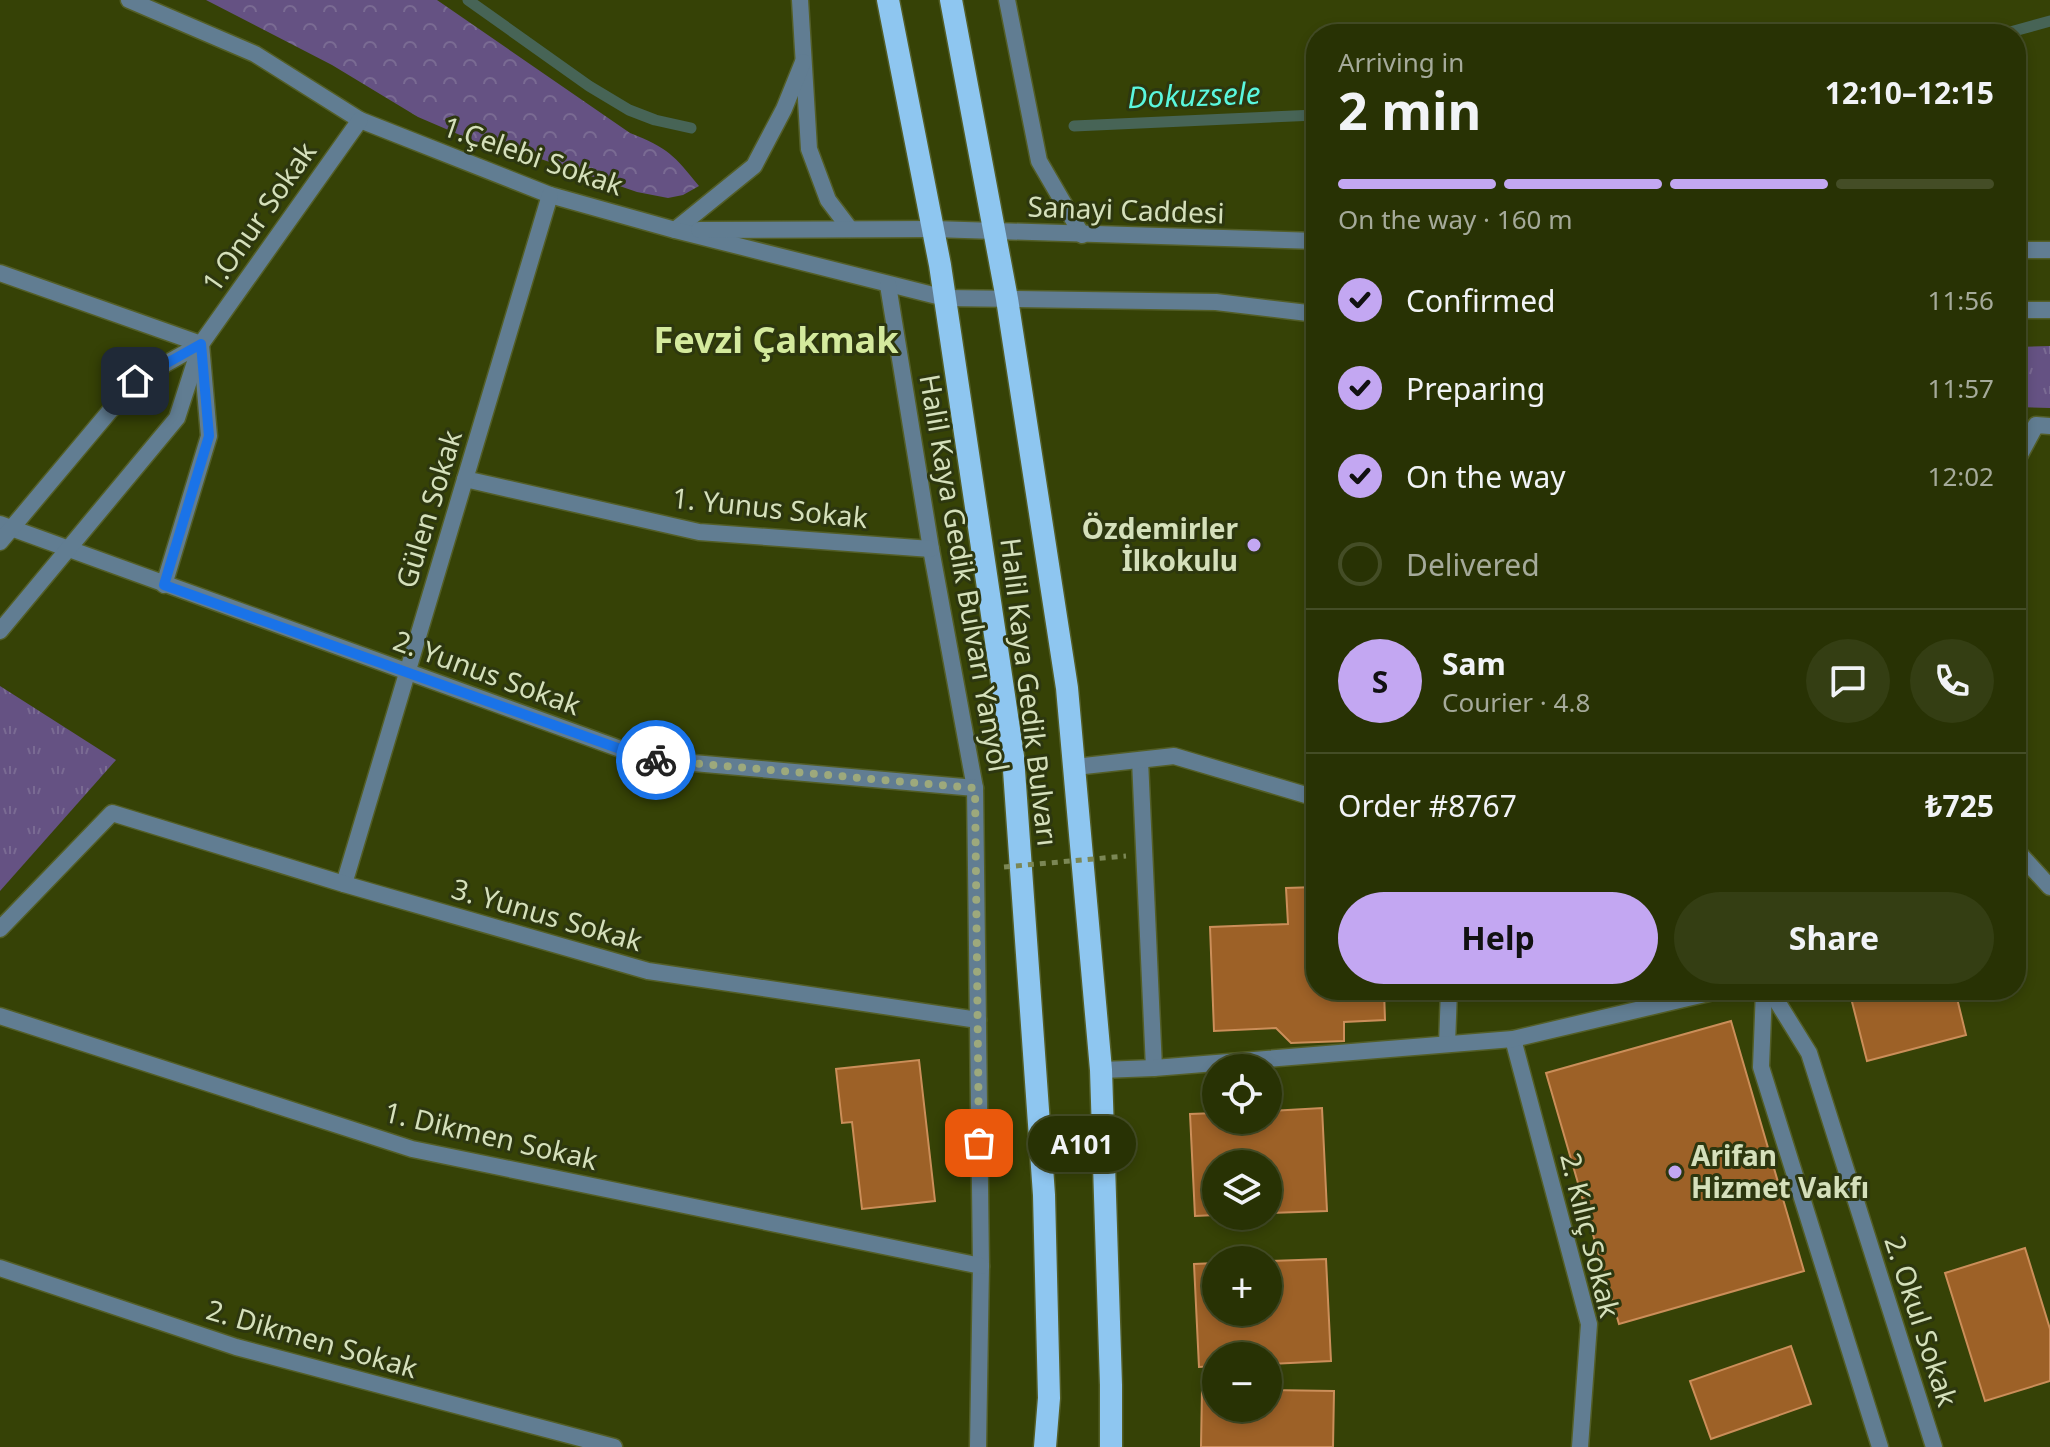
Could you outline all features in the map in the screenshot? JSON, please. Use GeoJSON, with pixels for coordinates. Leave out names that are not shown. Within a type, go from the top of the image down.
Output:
{"type":"FeatureCollection","features":[{"type":"Feature","properties":{"kind":"highway","name":"Halil Kaya Gedik Bulvarı"},"geometry":{"type":"LineString","coordinates":[[888,0],[934,229],[1013,756],[1044,1195],[1049,1398],[1045,1447]]}},
{"type":"Feature","properties":{"kind":"highway","name":"Halil Kaya Gedik Bulvarı"},"geometry":{"type":"LineString","coordinates":[[951,0],[1007,299],[1067,688],[1101,1070],[1111,1447]]}},
{"type":"Feature","properties":{"kind":"street","name":"1.Çelebi Sokak"},"geometry":{"type":"LineString","coordinates":[[129,0],[255,54],[360,120],[550,195],[945,298]]}},
{"type":"Feature","properties":{"kind":"street"},"geometry":{"type":"LineString","coordinates":[[800,0],[809,149],[828,200],[850,229]]}},
{"type":"Feature","properties":{"kind":"street"},"geometry":{"type":"LineString","coordinates":[[1007,0],[1039,161],[1082,235]]}},
{"type":"Feature","properties":{"kind":"street"},"geometry":{"type":"LineString","coordinates":[[675,230],[754,166],[784,109],[805,57]]}},
{"type":"Feature","properties":{"kind":"street","name":"1.Onur Sokak"},"geometry":{"type":"LineString","coordinates":[[0,631],[177,418],[201,344],[360,120]]}},
{"type":"Feature","properties":{"kind":"street","name":"Gülen Sokak"},"geometry":{"type":"LineString","coordinates":[[344,884],[550,195]]}},
{"type":"Feature","properties":{"kind":"street","name":"Sanayi Caddesi"},"geometry":{"type":"LineString","coordinates":[[675,230],[934,229],[1306,241]]}},
{"type":"Feature","properties":{"kind":"street"},"geometry":{"type":"LineString","coordinates":[[2026,250],[2050,250]]}},
{"type":"Feature","properties":{"kind":"street"},"geometry":{"type":"LineString","coordinates":[[0,273],[201,344],[209,436],[164,585]]}},
{"type":"Feature","properties":{"kind":"street","name":"Halil Kaya Gedik Bulvarı Yanyol"},"geometry":{"type":"LineString","coordinates":[[888,285],[931,549],[975,788],[981,1266],[978,1447]]}},
{"type":"Feature","properties":{"kind":"street"},"geometry":{"type":"LineString","coordinates":[[945,298],[1216,302],[1306,313]]}},
{"type":"Feature","properties":{"kind":"street"},"geometry":{"type":"LineString","coordinates":[[2026,310],[2050,310]]}},
{"type":"Feature","properties":{"kind":"street","name":"1.Onur Sokak"},"geometry":{"type":"LineString","coordinates":[[4,532],[135,381],[201,344]]}},
{"type":"Feature","properties":{"kind":"street"},"geometry":{"type":"LineString","coordinates":[[2026,449],[2043,426]]}},
{"type":"Feature","properties":{"kind":"street","name":"1. Yunus Sokak"},"geometry":{"type":"LineString","coordinates":[[465,479],[699,532],[931,549]]}},
{"type":"Feature","properties":{"kind":"street","name":"2. Yunus Sokak"},"geometry":{"type":"LineString","coordinates":[[4,532],[67,549],[648,759],[975,788]]}},
{"type":"Feature","properties":{"kind":"street"},"geometry":{"type":"LineString","coordinates":[[1075,767],[1174,756],[1306,795]]}},
{"type":"Feature","properties":{"kind":"street"},"geometry":{"type":"LineString","coordinates":[[1140,760],[1154,1068]]}},
{"type":"Feature","properties":{"kind":"street","name":"3. Yunus Sokak"},"geometry":{"type":"LineString","coordinates":[[0,929],[112,813],[344,884],[648,971],[978,1020]]}},
{"type":"Feature","properties":{"kind":"street"},"geometry":{"type":"LineString","coordinates":[[2026,861],[2050,887]]}},
{"type":"Feature","properties":{"kind":"street"},"geometry":{"type":"LineString","coordinates":[[1447,1044],[1449,1000]]}},
{"type":"Feature","properties":{"kind":"street"},"geometry":{"type":"LineString","coordinates":[[1101,1070],[1513,1039],[1679,1000]]}},
{"type":"Feature","properties":{"kind":"street"},"geometry":{"type":"LineString","coordinates":[[1764,1000],[1761,1067],[1880,1447]]}},
{"type":"Feature","properties":{"kind":"street","name":"2. Okul Sokak"},"geometry":{"type":"LineString","coordinates":[[1776,1000],[1809,1053],[1934,1447]]}},
{"type":"Feature","properties":{"kind":"street","name":"1. Dikmen Sokak"},"geometry":{"type":"LineString","coordinates":[[0,1016],[412,1149],[981,1266]]}},
{"type":"Feature","properties":{"kind":"street","name":"2. Kılıç Sokak"},"geometry":{"type":"LineString","coordinates":[[1513,1039],[1589,1324],[1580,1447]]}},
{"type":"Feature","properties":{"kind":"street","name":"2. Dikmen Sokak"},"geometry":{"type":"LineString","coordinates":[[0,1268],[236,1347],[614,1447]]}},
{"type":"Feature","properties":{"kind":"path"},"geometry":{"type":"LineString","coordinates":[[1004,867],[1126,856]]}},
{"type":"Feature","properties":{"kind":"green space"},"geometry":{"type":"Polygon","coordinates":[[[206,0],[437,0],[630,133],[662,148],[699,186],[683,195],[668,198],[637,192],[494,143],[481,144],[418,117],[332,65],[206,0]]]}},
{"type":"Feature","properties":{"kind":"green space"},"geometry":{"type":"Polygon","coordinates":[[[2050,346],[2050,408],[2026,407],[2026,347],[2050,346]]]}},
{"type":"Feature","properties":{"kind":"green space"},"geometry":{"type":"Polygon","coordinates":[[[0,686],[116,760],[0,891],[0,686]]]}},
{"type":"Feature","properties":{"kind":"building"},"geometry":{"type":"Polygon","coordinates":[[[1306,887],[1306,1000],[1384,1000],[1385,1020],[1344,1022],[1344,1041],[1291,1043],[1276,1028],[1214,1031],[1210,927],[1288,924],[1286,888],[1306,887]]]}},
{"type":"Feature","properties":{"kind":"building"},"geometry":{"type":"Polygon","coordinates":[[[1852,1000],[1957,1000],[1966,1035],[1867,1061],[1852,1000]]]}},
{"type":"Feature","properties":{"kind":"building","name":"Arifan Hizmet Vakfı"},"geometry":{"type":"Polygon","coordinates":[[[1731,1021],[1804,1271],[1619,1324],[1546,1073],[1731,1021]]]}},
{"type":"Feature","properties":{"kind":"building"},"geometry":{"type":"Polygon","coordinates":[[[919,1060],[935,1201],[862,1209],[852,1122],[842,1123],[836,1069],[919,1060]]]}},
{"type":"Feature","properties":{"kind":"building"},"geometry":{"type":"Polygon","coordinates":[[[1322,1108],[1327,1211],[1282,1213],[1282,1150],[1202,1150],[1202,1216],[1195,1216],[1190,1114],[1202,1114],[1202,1134],[1282,1134],[1282,1110],[1322,1108]]]}},
{"type":"Feature","properties":{"kind":"building"},"geometry":{"type":"Polygon","coordinates":[[[2025,1248],[2050,1329],[2050,1381],[1985,1401],[1945,1273],[2025,1248]]]}},
{"type":"Feature","properties":{"kind":"building"},"geometry":{"type":"Polygon","coordinates":[[[1326,1259],[1331,1361],[1282,1363],[1282,1342],[1202,1342],[1202,1367],[1199,1367],[1194,1264],[1202,1264],[1202,1326],[1282,1326],[1282,1261],[1326,1259]]]}},
{"type":"Feature","properties":{"kind":"building"},"geometry":{"type":"Polygon","coordinates":[[[1791,1346],[1811,1404],[1711,1439],[1690,1381],[1791,1346]]]}},
{"type":"Feature","properties":{"kind":"building"},"geometry":{"type":"Polygon","coordinates":[[[1202,1389],[1202,1422],[1282,1422],[1282,1390],[1334,1391],[1333,1447],[1201,1447],[1202,1389]]]}},
{"type":"Feature","properties":{"kind":"waterway"},"geometry":{"type":"LineString","coordinates":[[468,0],[589,86],[629,110],[691,128]]}},
{"type":"Feature","properties":{"kind":"waterway","name":"Dokuzsele"},"geometry":{"type":"LineString","coordinates":[[2026,28],[2050,21]]}},
{"type":"Feature","properties":{"kind":"waterway","name":"Dokuzsele"},"geometry":{"type":"LineString","coordinates":[[1074,126],[1306,115]]}},
{"type":"Feature","properties":{"kind":"way so far"},"geometry":{"type":"LineString","coordinates":[[656,760],[975,788],[979,1143]]}},
{"type":"Feature","properties":{"kind":"place","name":"Özdemirler İlkokulu"},"geometry":{"type":"Point","coordinates":[1254,545]}},
{"type":"Feature","properties":{"kind":"place","name":"A101"},"geometry":{"type":"Point","coordinates":[979,1143]}},
{"type":"Feature","properties":{"kind":"place","name":"Arifan Hizmet Vakfı"},"geometry":{"type":"Point","coordinates":[1675,1172]}},
{"type":"Feature","properties":{"kind":"district","name":"Fevzi Çakmak"},"geometry":{"type":"Point","coordinates":[776,340]}},
{"type":"Feature","properties":{"kind":"route"},"geometry":{"type":"LineString","coordinates":[[135,381],[201,344],[209,436],[164,585],[656,760]]}}]}
